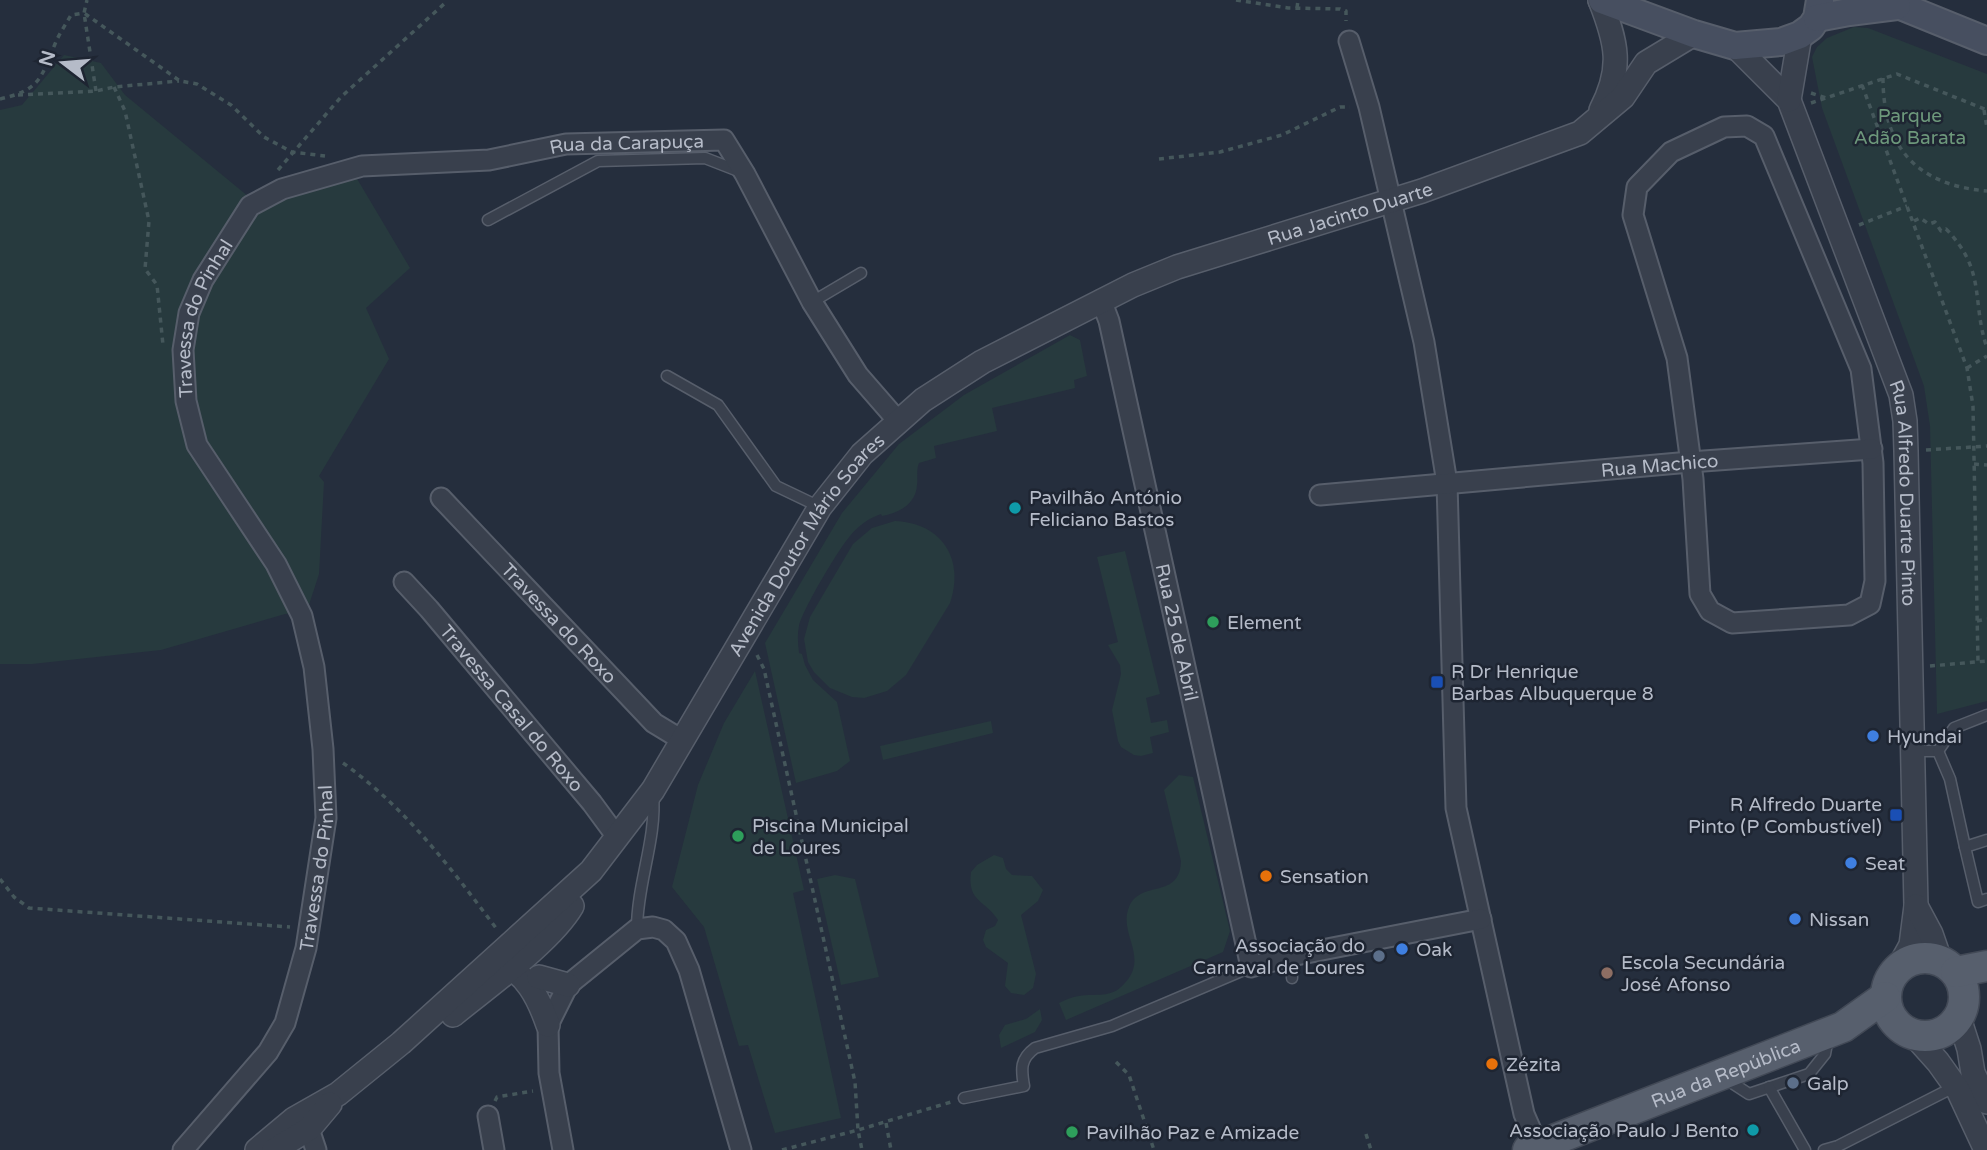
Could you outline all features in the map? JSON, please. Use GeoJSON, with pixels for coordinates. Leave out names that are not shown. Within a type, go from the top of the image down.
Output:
{"type":"FeatureCollection","features":[{"type":"Feature","properties":{"kind":"main road"},"geometry":{"type":"LineString","coordinates":[[1601,0],[1735,46],[1781,42],[1812,18],[1892,3],[1987,41]]}},
{"type":"Feature","properties":{"kind":"main road"},"geometry":{"type":"LineString","coordinates":[[1948,966],[1970,1001],[1949,1029],[1935,1036],[1908,1032],[1893,1021],[1885,997],[1889,980],[1899,967],[1912,959],[1926,957],[1948,966],[1987,966]]}},
{"type":"Feature","properties":{"kind":"main road","name":"Rua da República"},"geometry":{"type":"LineString","coordinates":[[1533,1148],[1836,1030],[1885,997]]}},
{"type":"Feature","properties":{"kind":"main road","name":"Rua da República"},"geometry":{"type":"LineString","coordinates":[[1836,1030],[1908,1032]]}},
{"type":"Feature","properties":{"kind":"street"},"geometry":{"type":"LineString","coordinates":[[1595,122],[1613,88],[1616,63],[1616,51],[1601,0]]}},
{"type":"Feature","properties":{"kind":"street"},"geometry":{"type":"LineString","coordinates":[[1791,105],[1812,18]]}},
{"type":"Feature","properties":{"kind":"street","name":"Rua Jacinto Duarte"},"geometry":{"type":"LineString","coordinates":[[1101,300],[1177,267],[1391,201],[1580,133],[1623,97],[1646,63],[1694,34]]}},
{"type":"Feature","properties":{"kind":"street"},"geometry":{"type":"LineString","coordinates":[[1349,41],[1369,107],[1424,342],[1447,484],[1456,808],[1533,1148]]}},
{"type":"Feature","properties":{"kind":"street","name":"Rua Alfredo Duarte Pinto"},"geometry":{"type":"LineString","coordinates":[[1735,46],[1791,105],[1893,370],[1905,421],[1916,906],[1911,945],[1899,967]]}},
{"type":"Feature","properties":{"kind":"street"},"geometry":{"type":"LineString","coordinates":[[1747,126],[1765,135],[1861,369],[1871,449],[1875,581],[1870,604],[1849,615],[1732,623],[1710,611],[1700,594],[1690,462],[1677,358],[1633,215],[1637,187],[1671,152],[1724,127],[1747,126]]}},
{"type":"Feature","properties":{"kind":"street","name":"Rua da Carapuça"},"geometry":{"type":"LineString","coordinates":[[250,205],[282,189],[362,166],[489,160],[566,144],[724,140],[813,302],[858,375],[898,421]]}},
{"type":"Feature","properties":{"kind":"street","name":"Travessa do Pinhal"},"geometry":{"type":"LineString","coordinates":[[183,1150],[268,1052],[285,1023],[306,948],[326,818],[323,748],[314,667],[302,616],[276,564],[197,445],[186,401],[183,350],[188,313],[203,280],[250,205]]}},
{"type":"Feature","properties":{"kind":"street","name":"Avenida Doutor Mário Soares"},"geometry":{"type":"LineString","coordinates":[[257,1150],[293,1119],[338,1094],[506,957],[590,871],[653,790],[820,507],[862,454],[931,395],[982,362],[1101,300]]}},
{"type":"Feature","properties":{"kind":"street","name":"Rua 25 de Abril"},"geometry":{"type":"LineString","coordinates":[[1101,300],[1109,321],[1251,967]]}},
{"type":"Feature","properties":{"kind":"street","name":"Rua Machico"},"geometry":{"type":"LineString","coordinates":[[1320,495],[1690,462],[1871,449]]}},
{"type":"Feature","properties":{"kind":"street","name":"Travessa do Roxo"},"geometry":{"type":"LineString","coordinates":[[441,498],[654,723],[682,740]]}},
{"type":"Feature","properties":{"kind":"street","name":"Travessa Casal do Roxo"},"geometry":{"type":"LineString","coordinates":[[404,582],[583,793],[617,838]]}},
{"type":"Feature","properties":{"kind":"street","name":"Avenida Doutor Mário Soares"},"geometry":{"type":"LineString","coordinates":[[506,957],[537,944],[566,914],[590,871]]}},
{"type":"Feature","properties":{"kind":"street","name":"Rua Alfredo Duarte Pinto"},"geometry":{"type":"LineString","coordinates":[[1916,906],[1948,966]]}},
{"type":"Feature","properties":{"kind":"street"},"geometry":{"type":"LineString","coordinates":[[1251,967],[1291,956],[1481,919]]}},
{"type":"Feature","properties":{"kind":"street"},"geometry":{"type":"LineString","coordinates":[[548,1025],[568,985],[638,929],[653,927],[664,930],[676,941],[683,956],[741,1150]]}},
{"type":"Feature","properties":{"kind":"street"},"geometry":{"type":"LineString","coordinates":[[537,944],[536,956],[548,1025],[552,1088],[563,1150]]}},
{"type":"Feature","properties":{"kind":"street"},"geometry":{"type":"LineString","coordinates":[[506,957],[538,997],[548,1025]]}},
{"type":"Feature","properties":{"kind":"street"},"geometry":{"type":"LineString","coordinates":[[539,977],[568,985]]}},
{"type":"Feature","properties":{"kind":"street"},"geometry":{"type":"LineString","coordinates":[[1970,1001],[1969,1049],[1973,1073],[1987,1102]]}},
{"type":"Feature","properties":{"kind":"street"},"geometry":{"type":"LineString","coordinates":[[1908,1032],[1956,1086],[1985,1145]]}},
{"type":"Feature","properties":{"kind":"street","name":"Avenida Doutor Mário Soares"},"geometry":{"type":"LineString","coordinates":[[274,1150],[312,1140],[338,1094]]}},
{"type":"Feature","properties":{"kind":"street"},"geometry":{"type":"LineString","coordinates":[[312,1140],[310,1117],[316,1106]]}},
{"type":"Feature","properties":{"kind":"street"},"geometry":{"type":"LineString","coordinates":[[488,1116],[494,1150]]}},
{"type":"Feature","properties":{"kind":"lane"},"geometry":{"type":"LineString","coordinates":[[488,220],[598,160],[705,158],[745,174]]}},
{"type":"Feature","properties":{"kind":"lane"},"geometry":{"type":"LineString","coordinates":[[813,302],[861,273]]}},
{"type":"Feature","properties":{"kind":"lane"},"geometry":{"type":"LineString","coordinates":[[667,376],[718,405],[776,486],[820,507]]}},
{"type":"Feature","properties":{"kind":"lane"},"geometry":{"type":"LineString","coordinates":[[1938,751],[1954,728],[1987,715]]}},
{"type":"Feature","properties":{"kind":"lane"},"geometry":{"type":"LineString","coordinates":[[1912,751],[1938,751]]}},
{"type":"Feature","properties":{"kind":"lane"},"geometry":{"type":"LineString","coordinates":[[1938,751],[1950,779],[1978,902],[1987,899]]}},
{"type":"Feature","properties":{"kind":"lane"},"geometry":{"type":"LineString","coordinates":[[638,929],[637,904],[654,813],[653,790]]}},
{"type":"Feature","properties":{"kind":"lane"},"geometry":{"type":"LineString","coordinates":[[1965,847],[1987,840]]}},
{"type":"Feature","properties":{"kind":"lane"},"geometry":{"type":"LineString","coordinates":[[1291,956],[1292,978]]}},
{"type":"Feature","properties":{"kind":"lane"},"geometry":{"type":"LineString","coordinates":[[964,1098],[1024,1086],[1021,1070],[1023,1061],[1035,1048],[1112,1026],[1251,967]]}},
{"type":"Feature","properties":{"kind":"lane"},"geometry":{"type":"LineString","coordinates":[[1720,1076],[1749,1094],[1809,1074],[1825,1054],[1836,1030]]}},
{"type":"Feature","properties":{"kind":"lane"},"geometry":{"type":"LineString","coordinates":[[1824,1150],[1838,1146],[1956,1086]]}},
{"type":"Feature","properties":{"kind":"lane"},"geometry":{"type":"LineString","coordinates":[[1769,1087],[1805,1150]]}},
{"type":"Feature","properties":{"kind":"path"},"geometry":{"type":"LineString","coordinates":[[87,0],[84,13],[96,91]]}},
{"type":"Feature","properties":{"kind":"path"},"geometry":{"type":"LineString","coordinates":[[1236,0],[1297,8],[1344,9],[1347,14],[1349,41]]}},
{"type":"Feature","properties":{"kind":"path"},"geometry":{"type":"LineString","coordinates":[[1297,8],[1298,0]]}},
{"type":"Feature","properties":{"kind":"path"},"geometry":{"type":"LineString","coordinates":[[275,174],[341,97],[444,4]]}},
{"type":"Feature","properties":{"kind":"path"},"geometry":{"type":"LineString","coordinates":[[18,95],[32,87],[46,69],[55,42],[71,15],[84,13],[180,81]]}},
{"type":"Feature","properties":{"kind":"path"},"geometry":{"type":"LineString","coordinates":[[1791,105],[1898,74],[1986,110],[1987,128]]}},
{"type":"Feature","properties":{"kind":"path"},"geometry":{"type":"LineString","coordinates":[[1883,78],[1883,103],[1889,128],[1902,151],[1920,169],[1942,182],[1966,189],[1987,191]]}},
{"type":"Feature","properties":{"kind":"path"},"geometry":{"type":"LineString","coordinates":[[0,99],[18,95],[96,91],[180,81],[197,84],[232,105],[264,137],[292,152],[330,156],[362,166]]}},
{"type":"Feature","properties":{"kind":"path"},"geometry":{"type":"LineString","coordinates":[[1862,85],[1967,368],[1973,406],[1978,662]]}},
{"type":"Feature","properties":{"kind":"path"},"geometry":{"type":"LineString","coordinates":[[114,87],[125,111],[149,221],[145,269],[157,285],[165,356],[184,371]]}},
{"type":"Feature","properties":{"kind":"path"},"geometry":{"type":"LineString","coordinates":[[1159,159],[1220,152],[1282,135],[1340,107],[1369,107]]}},
{"type":"Feature","properties":{"kind":"path"},"geometry":{"type":"LineString","coordinates":[[1840,232],[1907,206]]}},
{"type":"Feature","properties":{"kind":"path"},"geometry":{"type":"LineString","coordinates":[[1913,221],[1920,218],[1929,224],[1935,222],[1941,231],[1946,229],[1967,257],[1976,280],[1987,348]]}},
{"type":"Feature","properties":{"kind":"path"},"geometry":{"type":"LineString","coordinates":[[1967,368],[1987,356]]}},
{"type":"Feature","properties":{"kind":"path"},"geometry":{"type":"LineString","coordinates":[[1917,451],[1987,446]]}},
{"type":"Feature","properties":{"kind":"path"},"geometry":{"type":"LineString","coordinates":[[1974,464],[1987,465]]}},
{"type":"Feature","properties":{"kind":"path"},"geometry":{"type":"LineString","coordinates":[[1978,621],[1987,619]]}},
{"type":"Feature","properties":{"kind":"path"},"geometry":{"type":"LineString","coordinates":[[754,650],[764,669],[852,1068],[862,1150]]}},
{"type":"Feature","properties":{"kind":"path"},"geometry":{"type":"LineString","coordinates":[[1910,667],[1987,661]]}},
{"type":"Feature","properties":{"kind":"path"},"geometry":{"type":"LineString","coordinates":[[323,748],[407,816],[506,957]]}},
{"type":"Feature","properties":{"kind":"path"},"geometry":{"type":"LineString","coordinates":[[0,879],[14,897],[29,908],[309,928]]}},
{"type":"Feature","properties":{"kind":"path"},"geometry":{"type":"LineString","coordinates":[[1116,1062],[1129,1075],[1154,1150]]}},
{"type":"Feature","properties":{"kind":"path"},"geometry":{"type":"LineString","coordinates":[[497,1097],[552,1088]]}},
{"type":"Feature","properties":{"kind":"path"},"geometry":{"type":"LineString","coordinates":[[782,1150],[964,1098]]}},
{"type":"Feature","properties":{"kind":"path"},"geometry":{"type":"LineString","coordinates":[[886,1122],[891,1150]]}},
{"type":"Feature","properties":{"kind":"path"},"geometry":{"type":"LineString","coordinates":[[1366,1134],[1371,1150]]}},
{"type":"Feature","properties":{"kind":"green space","name":"Parque Adão Barata"},"geometry":{"type":"Polygon","coordinates":[[[1854,27],[1868,28],[1987,74],[1987,701],[1937,714],[1930,426],[1924,386],[1822,108],[1812,57],[1817,47],[1827,38],[1854,27]]]}},
{"type":"Feature","properties":{"kind":"green space"},"geometry":{"type":"Polygon","coordinates":[[[64,55],[101,63],[125,95],[260,206],[356,177],[410,268],[366,308],[389,359],[319,476],[324,482],[319,574],[307,611],[285,614],[161,650],[32,664],[0,664],[0,110],[22,105],[64,55]]]}},
{"type":"Feature","properties":{"kind":"green space"},"geometry":{"type":"Polygon","coordinates":[[[1070,335],[1080,340],[1087,376],[1074,380],[1075,388],[992,408],[997,431],[934,446],[936,458],[919,463],[916,492],[910,502],[900,510],[888,515],[881,514],[860,526],[830,566],[799,626],[799,653],[802,654],[813,680],[837,702],[850,761],[837,771],[796,783],[765,643],[842,513],[899,444],[964,395],[1070,335]]]}},
{"type":"Feature","properties":{"kind":"green space"},"geometry":{"type":"Polygon","coordinates":[[[895,521],[925,528],[937,536],[951,558],[954,587],[950,603],[906,675],[887,691],[864,698],[852,697],[830,688],[814,672],[808,662],[804,639],[810,617],[853,544],[872,528],[895,521]]]}},
{"type":"Feature","properties":{"kind":"green space"},"geometry":{"type":"Polygon","coordinates":[[[1125,551],[1160,694],[1146,698],[1151,723],[1167,720],[1169,732],[1150,737],[1153,753],[1141,756],[1121,747],[1118,741],[1112,710],[1121,674],[1120,665],[1108,645],[1118,642],[1097,557],[1125,551]]]}},
{"type":"Feature","properties":{"kind":"green space","name":"Piscina Municipal de Loures"},"geometry":{"type":"Polygon","coordinates":[[[755,671],[804,890],[793,893],[841,1118],[775,1133],[748,1045],[739,1046],[704,927],[672,887],[698,785],[724,723],[755,671]]]}},
{"type":"Feature","properties":{"kind":"green space"},"geometry":{"type":"Polygon","coordinates":[[[991,721],[993,733],[883,760],[880,746],[991,721]]]}},
{"type":"Feature","properties":{"kind":"green space"},"geometry":{"type":"Polygon","coordinates":[[[1179,775],[1193,777],[1230,931],[1223,952],[1066,1020],[1059,1003],[1076,996],[1109,994],[1124,984],[1134,964],[1127,927],[1129,907],[1142,893],[1167,885],[1174,881],[1179,873],[1181,861],[1164,790],[1179,775]]]}},
{"type":"Feature","properties":{"kind":"green space"},"geometry":{"type":"Polygon","coordinates":[[[994,855],[1003,858],[1006,869],[1012,875],[1032,876],[1043,890],[1038,901],[1021,915],[1036,974],[1033,988],[1024,995],[1011,993],[1005,986],[1008,963],[986,947],[983,940],[986,930],[995,926],[998,920],[974,895],[970,882],[971,872],[977,865],[994,855]]]}},
{"type":"Feature","properties":{"kind":"green space"},"geometry":{"type":"Polygon","coordinates":[[[835,875],[855,879],[879,977],[841,985],[817,879],[835,875]]]}},
{"type":"Feature","properties":{"kind":"green space"},"geometry":{"type":"Polygon","coordinates":[[[1040,1009],[1042,1020],[1035,1032],[1001,1048],[999,1035],[1005,1025],[1026,1019],[1040,1009]]]}},
{"type":"Feature","properties":{"kind":"place","name":"Pavilhão António Feliciano Bastos"},"geometry":{"type":"Point","coordinates":[1015,508]}},
{"type":"Feature","properties":{"kind":"place","name":"Element"},"geometry":{"type":"Point","coordinates":[1213,622]}},
{"type":"Feature","properties":{"kind":"place","name":"R Dr Henrique Barbas Albuquerque 8"},"geometry":{"type":"Point","coordinates":[1437,682]}},
{"type":"Feature","properties":{"kind":"place","name":"Hyundai"},"geometry":{"type":"Point","coordinates":[1873,736]}},
{"type":"Feature","properties":{"kind":"place","name":"R Alfredo Duarte Pinto (P Combustível)"},"geometry":{"type":"Point","coordinates":[1896,815]}},
{"type":"Feature","properties":{"kind":"place","name":"Piscina Municipal de Loures"},"geometry":{"type":"Point","coordinates":[738,836]}},
{"type":"Feature","properties":{"kind":"place","name":"Seat"},"geometry":{"type":"Point","coordinates":[1851,863]}},
{"type":"Feature","properties":{"kind":"place","name":"Sensation"},"geometry":{"type":"Point","coordinates":[1266,876]}},
{"type":"Feature","properties":{"kind":"place","name":"Nissan"},"geometry":{"type":"Point","coordinates":[1795,919]}},
{"type":"Feature","properties":{"kind":"place","name":"Oak"},"geometry":{"type":"Point","coordinates":[1402,949]}},
{"type":"Feature","properties":{"kind":"place","name":"Associação do Carnaval de Loures"},"geometry":{"type":"Point","coordinates":[1379,956]}},
{"type":"Feature","properties":{"kind":"place","name":"Escola Secundária José Afonso"},"geometry":{"type":"Point","coordinates":[1607,973]}},
{"type":"Feature","properties":{"kind":"place","name":"Zézita"},"geometry":{"type":"Point","coordinates":[1492,1064]}},
{"type":"Feature","properties":{"kind":"place","name":"Galp"},"geometry":{"type":"Point","coordinates":[1793,1083]}},
{"type":"Feature","properties":{"kind":"place","name":"Associação Paulo J Bento"},"geometry":{"type":"Point","coordinates":[1753,1130]}},
{"type":"Feature","properties":{"kind":"place","name":"Pavilhão Paz e Amizade"},"geometry":{"type":"Point","coordinates":[1072,1132]}}]}
